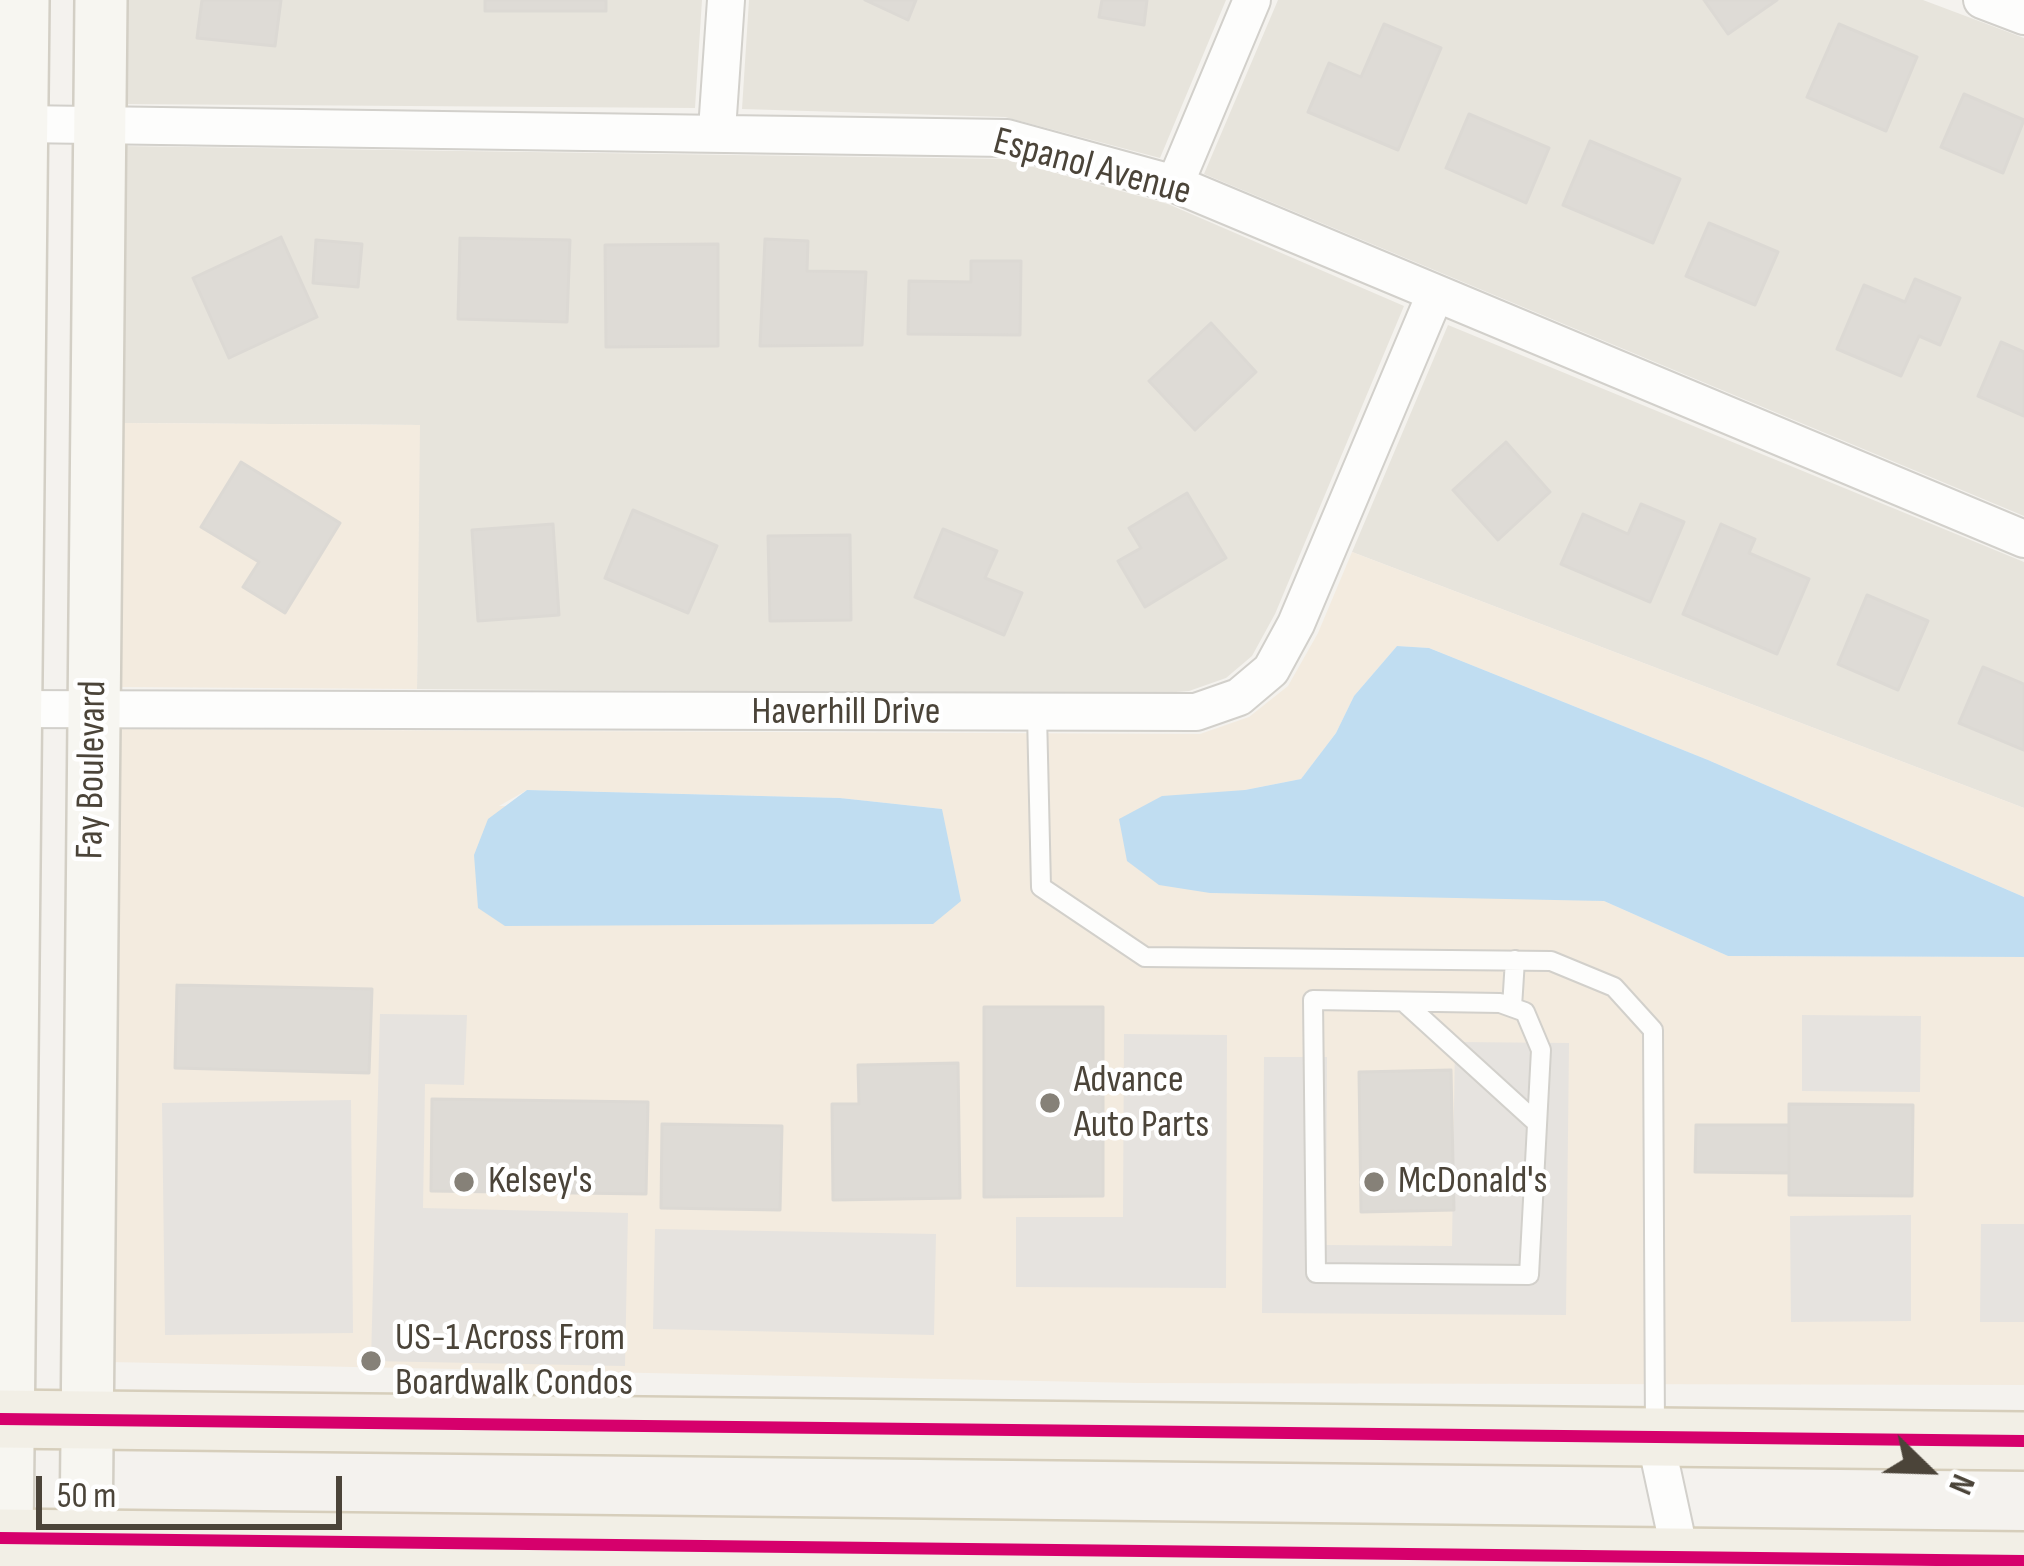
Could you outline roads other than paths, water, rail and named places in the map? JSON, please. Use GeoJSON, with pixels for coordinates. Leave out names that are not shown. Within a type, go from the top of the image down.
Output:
{"type":"FeatureCollection","features":[{"type":"Feature","properties":{"kind":"main road","name":"Fay Boulevard"},"geometry":{"type":"LineString","coordinates":[[3,1538],[8,709],[23,0]]}},
{"type":"Feature","properties":{"kind":"main road","name":"Fay Boulevard"},"geometry":{"type":"LineString","coordinates":[[86,1541],[100,0]]}},
{"type":"Feature","properties":{"kind":"main road"},"geometry":{"type":"LineString","coordinates":[[4,1419],[2024,1441]]}},
{"type":"Feature","properties":{"kind":"main road"},"geometry":{"type":"LineString","coordinates":[[3,1538],[1682,1562],[2024,1561]]}},
{"type":"Feature","properties":{"kind":"street"},"geometry":{"type":"LineString","coordinates":[[717,130],[726,0]]}},
{"type":"Feature","properties":{"kind":"street"},"geometry":{"type":"LineString","coordinates":[[1174,184],[1252,0]]}},
{"type":"Feature","properties":{"kind":"street"},"geometry":{"type":"LineString","coordinates":[[1982,0],[2024,16]]}},
{"type":"Feature","properties":{"kind":"street","name":"Espanol Avenue"},"geometry":{"type":"LineString","coordinates":[[20,124],[717,130],[1007,138],[1174,184],[1434,297],[2024,539]]}},
{"type":"Feature","properties":{"kind":"street","name":"Haverhill Drive"},"geometry":{"type":"LineString","coordinates":[[8,709],[1196,712],[1239,697],[1271,670],[1297,624],[1434,297]]}},
{"type":"Feature","properties":{"kind":"street"},"geometry":{"type":"LineString","coordinates":[[1655,1438],[1682,1562]]}},
{"type":"Feature","properties":{"kind":"lane"},"geometry":{"type":"LineString","coordinates":[[1037,715],[1041,887],[1145,957],[1551,961],[1614,987],[1653,1030],[1655,1438]]}},
{"type":"Feature","properties":{"kind":"lane"},"geometry":{"type":"LineString","coordinates":[[1512,1007],[1515,960]]}},
{"type":"Feature","properties":{"kind":"lane"},"geometry":{"type":"LineString","coordinates":[[1313,1000],[1512,1007],[1525,1012],[1540,1050],[1529,1275],[1316,1274],[1313,1000]]}},
{"type":"Feature","properties":{"kind":"lane"},"geometry":{"type":"LineString","coordinates":[[1404,1002],[1537,1124]]}},
{"type":"Feature","properties":{"kind":"water"},"geometry":{"type":"Polygon","coordinates":[[[1397,646],[1429,648],[1708,760],[2024,897],[2024,957],[1728,956],[1604,901],[1210,893],[1159,885],[1127,861],[1119,819],[1162,796],[1245,790],[1301,779],[1336,733],[1354,696],[1397,646]]]}},
{"type":"Feature","properties":{"kind":"water"},"geometry":{"type":"Polygon","coordinates":[[[527,790],[840,798],[942,809],[961,901],[933,924],[505,926],[478,908],[474,855],[488,819],[527,790]]]}},
{"type":"Feature","properties":{"kind":"place","name":"Advance Auto Parts"},"geometry":{"type":"Point","coordinates":[1050,1103]}},
{"type":"Feature","properties":{"kind":"place","name":"Kelsey's"},"geometry":{"type":"Point","coordinates":[464,1182]}},
{"type":"Feature","properties":{"kind":"place","name":"McDonald's"},"geometry":{"type":"Point","coordinates":[1374,1182]}},
{"type":"Feature","properties":{"kind":"place","name":"US-1 Across From Boardwalk Condos"},"geometry":{"type":"Point","coordinates":[371,1361]}}]}
